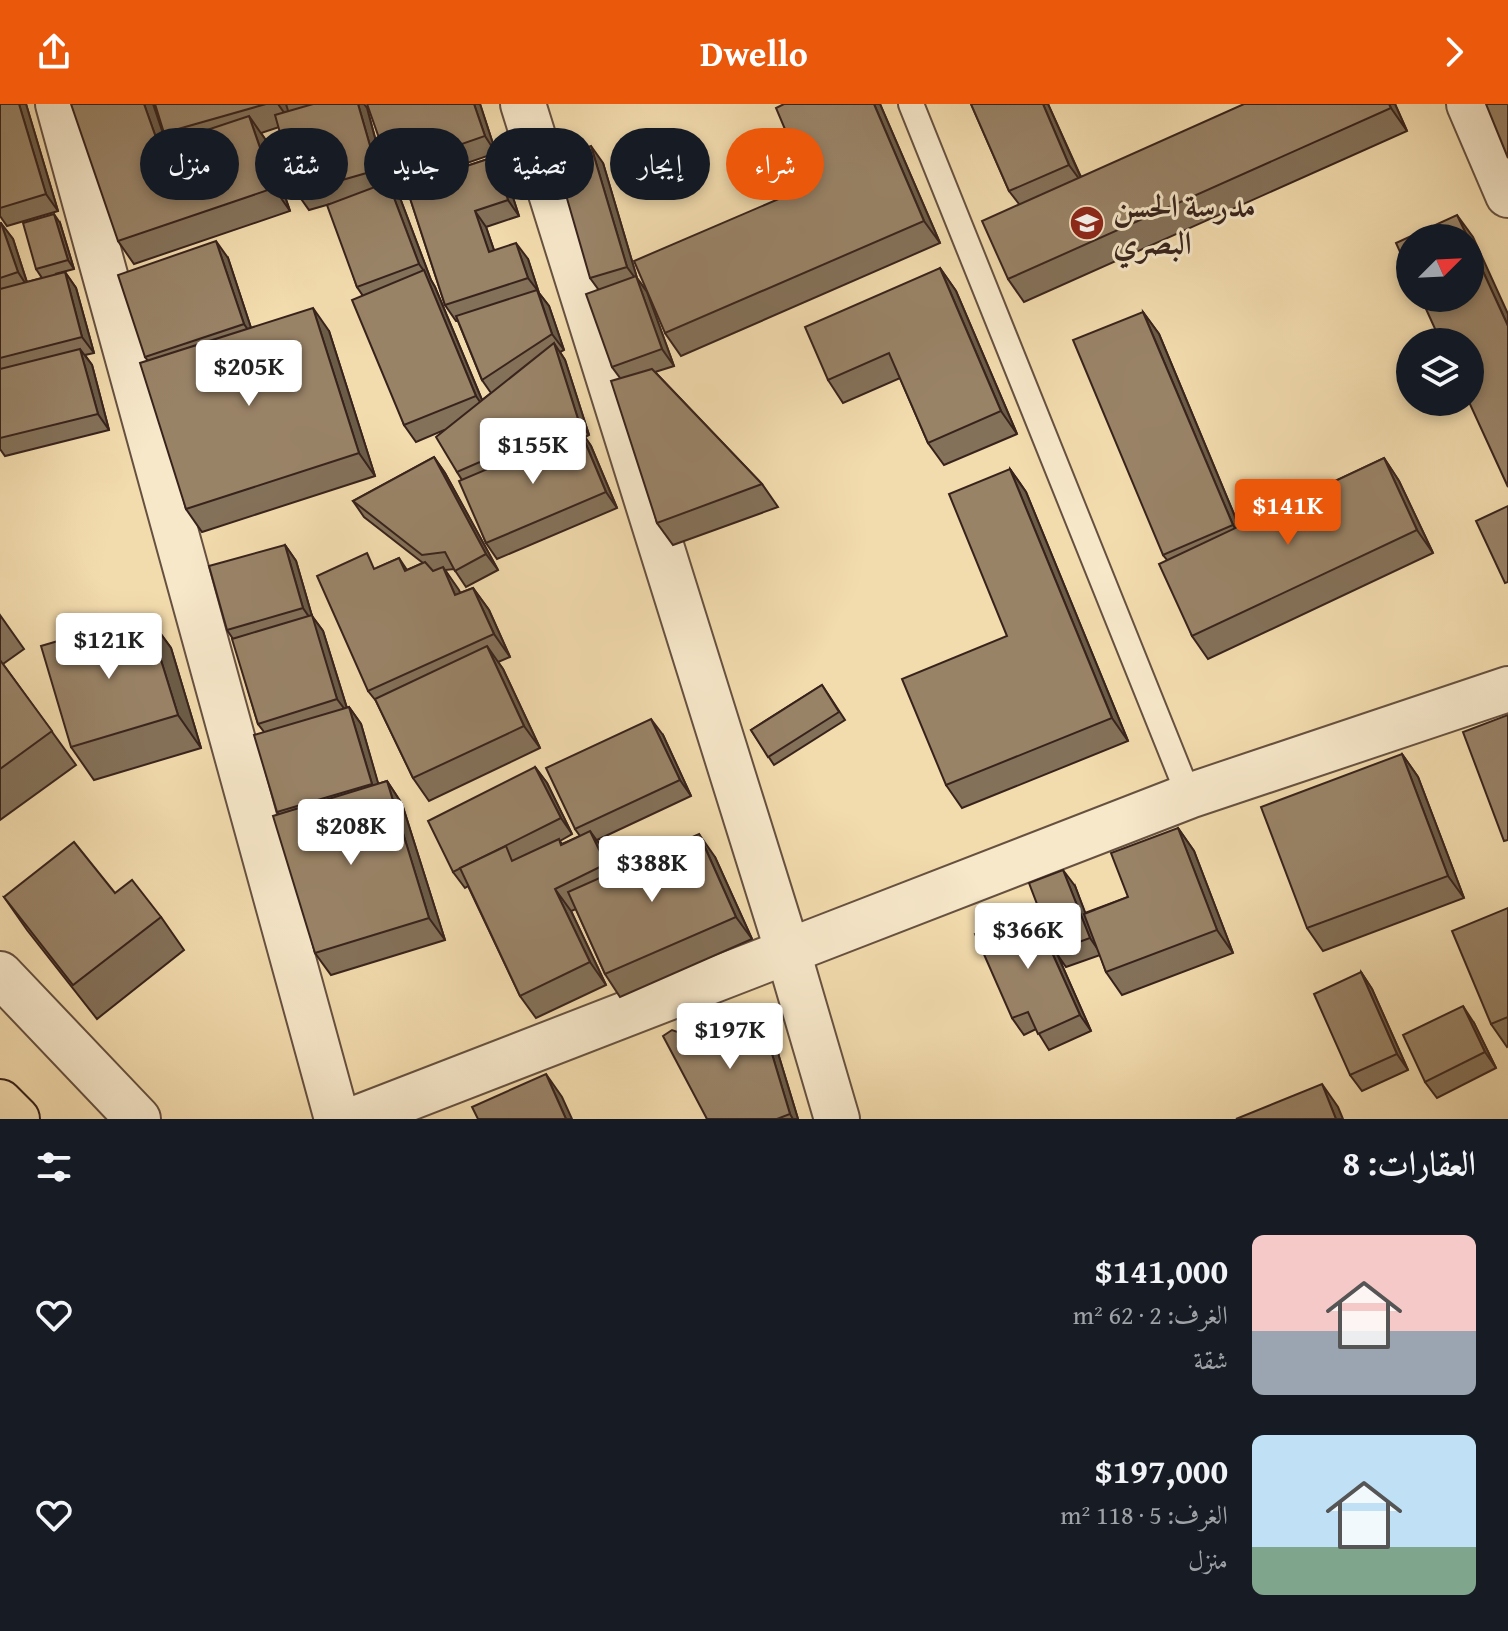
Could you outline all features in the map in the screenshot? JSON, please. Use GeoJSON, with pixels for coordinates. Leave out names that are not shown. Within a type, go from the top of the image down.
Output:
{"type":"FeatureCollection","features":[{"type":"Feature","properties":{"kind":"main road"},"geometry":{"type":"LineString","coordinates":[[0,1102],[17,1119]]}},
{"type":"Feature","properties":{"kind":"street"},"geometry":{"type":"LineString","coordinates":[[58,104],[337,1119]]}},
{"type":"Feature","properties":{"kind":"street"},"geometry":{"type":"LineString","coordinates":[[523,104],[788,952],[837,1119]]}},
{"type":"Feature","properties":{"kind":"street"},"geometry":{"type":"LineString","coordinates":[[1469,104],[1508,195]]}},
{"type":"Feature","properties":{"kind":"street"},"geometry":{"type":"LineString","coordinates":[[355,1119],[1189,796],[1508,689]]}},
{"type":"Feature","properties":{"kind":"street"},"geometry":{"type":"LineString","coordinates":[[0,974],[138,1119]]}},
{"type":"Feature","properties":{"kind":"lane"},"geometry":{"type":"LineString","coordinates":[[911,104],[1189,796]]}},
{"type":"Feature","properties":{"kind":"building"},"geometry":{"type":"Polygon","coordinates":[[[0,104],[19,104],[46,194],[0,208],[0,104]]]}},
{"type":"Feature","properties":{"kind":"building"},"geometry":{"type":"Polygon","coordinates":[[[71,104],[144,104],[153,128],[140,128],[140,200],[239,200],[118,241],[71,104]]]}},
{"type":"Feature","properties":{"kind":"building"},"geometry":{"type":"Polygon","coordinates":[[[155,104],[266,104],[182,128],[162,128],[155,104]]]}},
{"type":"Feature","properties":{"kind":"building"},"geometry":{"type":"Polygon","coordinates":[[[313,104],[358,104],[365,128],[364,174],[348,178],[348,128],[279,128],[275,115],[313,104]]]}},
{"type":"Feature","properties":{"kind":"building"},"geometry":{"type":"Polygon","coordinates":[[[367,104],[474,104],[485,136],[469,142],[469,128],[375,128],[367,104]]]}},
{"type":"Feature","properties":{"kind":"building"},"geometry":{"type":"Polygon","coordinates":[[[784,104],[874,104],[924,221],[665,333],[634,261],[776,200],[824,200],[824,128],[784,128],[776,108],[784,104]]]}},
{"type":"Feature","properties":{"kind":"building"},"geometry":{"type":"Polygon","coordinates":[[[971,104],[1043,104],[1069,165],[1009,191],[971,104]]]}},
{"type":"Feature","properties":{"kind":"building"},"geometry":{"type":"Polygon","coordinates":[[[1244,104],[1389,104],[1391,108],[1008,279],[982,221],[1244,104]]]}},
{"type":"Feature","properties":{"kind":"building"},"geometry":{"type":"Polygon","coordinates":[[[1486,104],[1508,104],[1508,158],[1486,104]]]}},
{"type":"Feature","properties":{"kind":"building"},"geometry":{"type":"Polygon","coordinates":[[[249,116],[255,133],[255,194],[239,200],[239,128],[213,128],[249,116]]]}},
{"type":"Feature","properties":{"kind":"building"},"geometry":{"type":"Polygon","coordinates":[[[594,156],[627,267],[590,278],[567,200],[594,200],[594,156]]]}},
{"type":"Feature","properties":{"kind":"building"},"geometry":{"type":"Polygon","coordinates":[[[485,160],[485,200],[508,200],[475,211],[489,252],[516,243],[528,278],[445,305],[411,200],[469,200],[469,165],[485,160]]]}},
{"type":"Feature","properties":{"kind":"building"},"geometry":{"type":"Polygon","coordinates":[[[364,191],[364,200],[395,200],[419,264],[357,287],[327,205],[348,200],[348,197],[364,191]]]}},
{"type":"Feature","properties":{"kind":"building"},"geometry":{"type":"Polygon","coordinates":[[[54,214],[68,260],[36,269],[23,223],[54,214]]]}},
{"type":"Feature","properties":{"kind":"building"},"geometry":{"type":"Polygon","coordinates":[[[1457,215],[1461,224],[1437,224],[1457,215]]]}},
{"type":"Feature","properties":{"kind":"building"},"geometry":{"type":"Polygon","coordinates":[[[0,223],[18,272],[0,278],[0,223]]]}},
{"type":"Feature","properties":{"kind":"building"},"geometry":{"type":"Polygon","coordinates":[[[216,241],[244,324],[145,357],[118,275],[216,241]]]}},
{"type":"Feature","properties":{"kind":"building"},"geometry":{"type":"Polygon","coordinates":[[[940,268],[1001,411],[928,443],[889,353],[828,380],[805,327],[940,268]]]}},
{"type":"Feature","properties":{"kind":"building"},"geometry":{"type":"Polygon","coordinates":[[[424,270],[476,396],[404,425],[352,300],[424,270]]]}},
{"type":"Feature","properties":{"kind":"building"},"geometry":{"type":"Polygon","coordinates":[[[65,272],[82,337],[0,358],[0,289],[65,272]]]}},
{"type":"Feature","properties":{"kind":"building"},"geometry":{"type":"Polygon","coordinates":[[[1484,274],[1508,326],[1508,487],[1475,416],[1484,416],[1484,328],[1435,328],[1427,312],[1484,312],[1484,274]]]}},
{"type":"Feature","properties":{"kind":"building"},"geometry":{"type":"Polygon","coordinates":[[[636,276],[662,349],[612,367],[586,294],[636,276]]]}},
{"type":"Feature","properties":{"kind":"building"},"geometry":{"type":"Polygon","coordinates":[[[537,290],[552,334],[482,380],[456,316],[537,290]]]}},
{"type":"Feature","properties":{"kind":"building"},"geometry":{"type":"Polygon","coordinates":[[[313,308],[359,453],[186,509],[140,363],[313,308]]]}},
{"type":"Feature","properties":{"kind":"building"},"geometry":{"type":"Polygon","coordinates":[[[1143,312],[1233,525],[1163,555],[1073,340],[1143,312]]]}},
{"type":"Feature","properties":{"kind":"building"},"geometry":{"type":"Polygon","coordinates":[[[554,343],[578,419],[457,472],[436,437],[554,343]]]}},
{"type":"Feature","properties":{"kind":"building"},"geometry":{"type":"Polygon","coordinates":[[[80,349],[98,414],[0,438],[0,369],[80,349]]]}},
{"type":"Feature","properties":{"kind":"building"},"geometry":{"type":"Polygon","coordinates":[[[652,369],[762,484],[657,523],[611,381],[652,369]]]}},
{"type":"Feature","properties":{"kind":"building"},"geometry":{"type":"Polygon","coordinates":[[[580,430],[606,492],[486,543],[459,481],[580,430]]]}},
{"type":"Feature","properties":{"kind":"building"},"geometry":{"type":"Polygon","coordinates":[[[434,457],[486,554],[455,571],[445,552],[422,555],[353,501],[434,457]]]}},
{"type":"Feature","properties":{"kind":"building"},"geometry":{"type":"Polygon","coordinates":[[[1384,458],[1417,530],[1192,636],[1159,564],[1384,458]]]}},
{"type":"Feature","properties":{"kind":"building"},"geometry":{"type":"Polygon","coordinates":[[[1010,469],[1112,718],[946,785],[902,679],[1007,636],[949,494],[1010,469]]]}},
{"type":"Feature","properties":{"kind":"building"},"geometry":{"type":"Polygon","coordinates":[[[1508,506],[1508,582],[1505,583],[1476,521],[1508,506]]]}},
{"type":"Feature","properties":{"kind":"building"},"geometry":{"type":"Polygon","coordinates":[[[285,545],[303,608],[227,630],[209,566],[285,545]]]}},
{"type":"Feature","properties":{"kind":"building"},"geometry":{"type":"Polygon","coordinates":[[[367,553],[374,569],[399,558],[405,571],[425,562],[433,571],[443,567],[455,595],[473,588],[494,634],[368,691],[317,576],[367,553]]]}},
{"type":"Feature","properties":{"kind":"building"},"geometry":{"type":"Polygon","coordinates":[[[147,615],[178,715],[71,747],[41,646],[147,615]]]}},
{"type":"Feature","properties":{"kind":"building"},"geometry":{"type":"Polygon","coordinates":[[[312,615],[337,699],[258,724],[232,639],[312,615]]]}},
{"type":"Feature","properties":{"kind":"building"},"geometry":{"type":"Polygon","coordinates":[[[487,646],[524,726],[413,778],[375,699],[487,646]]]}},
{"type":"Feature","properties":{"kind":"building"},"geometry":{"type":"Polygon","coordinates":[[[0,660],[52,731],[0,769],[0,660]]]}},
{"type":"Feature","properties":{"kind":"building"},"geometry":{"type":"Polygon","coordinates":[[[822,685],[839,712],[768,757],[751,730],[822,685]]]}},
{"type":"Feature","properties":{"kind":"building"},"geometry":{"type":"Polygon","coordinates":[[[349,707],[372,784],[277,812],[254,735],[349,707]]]}},
{"type":"Feature","properties":{"kind":"building"},"geometry":{"type":"Polygon","coordinates":[[[1508,715],[1508,840],[1504,841],[1463,732],[1508,715]]]}},
{"type":"Feature","properties":{"kind":"building"},"geometry":{"type":"Polygon","coordinates":[[[651,719],[680,780],[575,829],[546,768],[651,719]]]}},
{"type":"Feature","properties":{"kind":"building"},"geometry":{"type":"Polygon","coordinates":[[[1402,754],[1448,876],[1307,928],[1261,807],[1402,754]]]}},
{"type":"Feature","properties":{"kind":"building"},"geometry":{"type":"Polygon","coordinates":[[[535,767],[561,818],[453,872],[428,821],[535,767]]]}},
{"type":"Feature","properties":{"kind":"building"},"geometry":{"type":"Polygon","coordinates":[[[387,781],[429,918],[315,953],[273,816],[387,781]]]}},
{"type":"Feature","properties":{"kind":"building"},"geometry":{"type":"Polygon","coordinates":[[[1178,828],[1217,930],[1106,972],[1084,914],[1128,897],[1111,853],[1178,828]]]}},
{"type":"Feature","properties":{"kind":"building"},"geometry":{"type":"Polygon","coordinates":[[[590,831],[606,864],[555,889],[590,962],[520,996],[460,868],[506,846],[512,861],[559,839],[561,845],[590,831]]]}},
{"type":"Feature","properties":{"kind":"building"},"geometry":{"type":"Polygon","coordinates":[[[699,834],[736,917],[605,974],[568,892],[699,834]]]}},
{"type":"Feature","properties":{"kind":"building"},"geometry":{"type":"Polygon","coordinates":[[[74,842],[115,893],[132,880],[161,917],[73,985],[4,897],[74,842]]]}},
{"type":"Feature","properties":{"kind":"building"},"geometry":{"type":"Polygon","coordinates":[[[1063,870],[1090,938],[1055,951],[1029,883],[1063,870]]]}},
{"type":"Feature","properties":{"kind":"building"},"geometry":{"type":"Polygon","coordinates":[[[1032,908],[1080,1015],[1038,1034],[1028,1012],[1012,1018],[975,934],[1032,908]]]}},
{"type":"Feature","properties":{"kind":"building"},"geometry":{"type":"Polygon","coordinates":[[[1508,908],[1508,1017],[1491,1024],[1452,931],[1508,908]]]}},
{"type":"Feature","properties":{"kind":"building"},"geometry":{"type":"Polygon","coordinates":[[[1361,972],[1397,1054],[1350,1075],[1314,994],[1361,972]]]}},
{"type":"Feature","properties":{"kind":"building"},"geometry":{"type":"Polygon","coordinates":[[[1463,1006],[1485,1052],[1425,1082],[1403,1035],[1463,1006]]]}},
{"type":"Feature","properties":{"kind":"building"},"geometry":{"type":"Polygon","coordinates":[[[730,1018],[766,1034],[790,1114],[777,1119],[707,1119],[663,1036],[672,1030],[686,1035],[730,1018]]]}},
{"type":"Feature","properties":{"kind":"building"},"geometry":{"type":"Polygon","coordinates":[[[546,1074],[566,1119],[478,1119],[472,1107],[546,1074]]]}},
{"type":"Feature","properties":{"kind":"building"},"geometry":{"type":"Polygon","coordinates":[[[1322,1084],[1336,1119],[1236,1119],[1322,1084]]]}},
{"type":"Feature","properties":{"kind":"place","name":"مدرسة الحسن البصري"},"geometry":{"type":"Point","coordinates":[1087,223]}}]}
